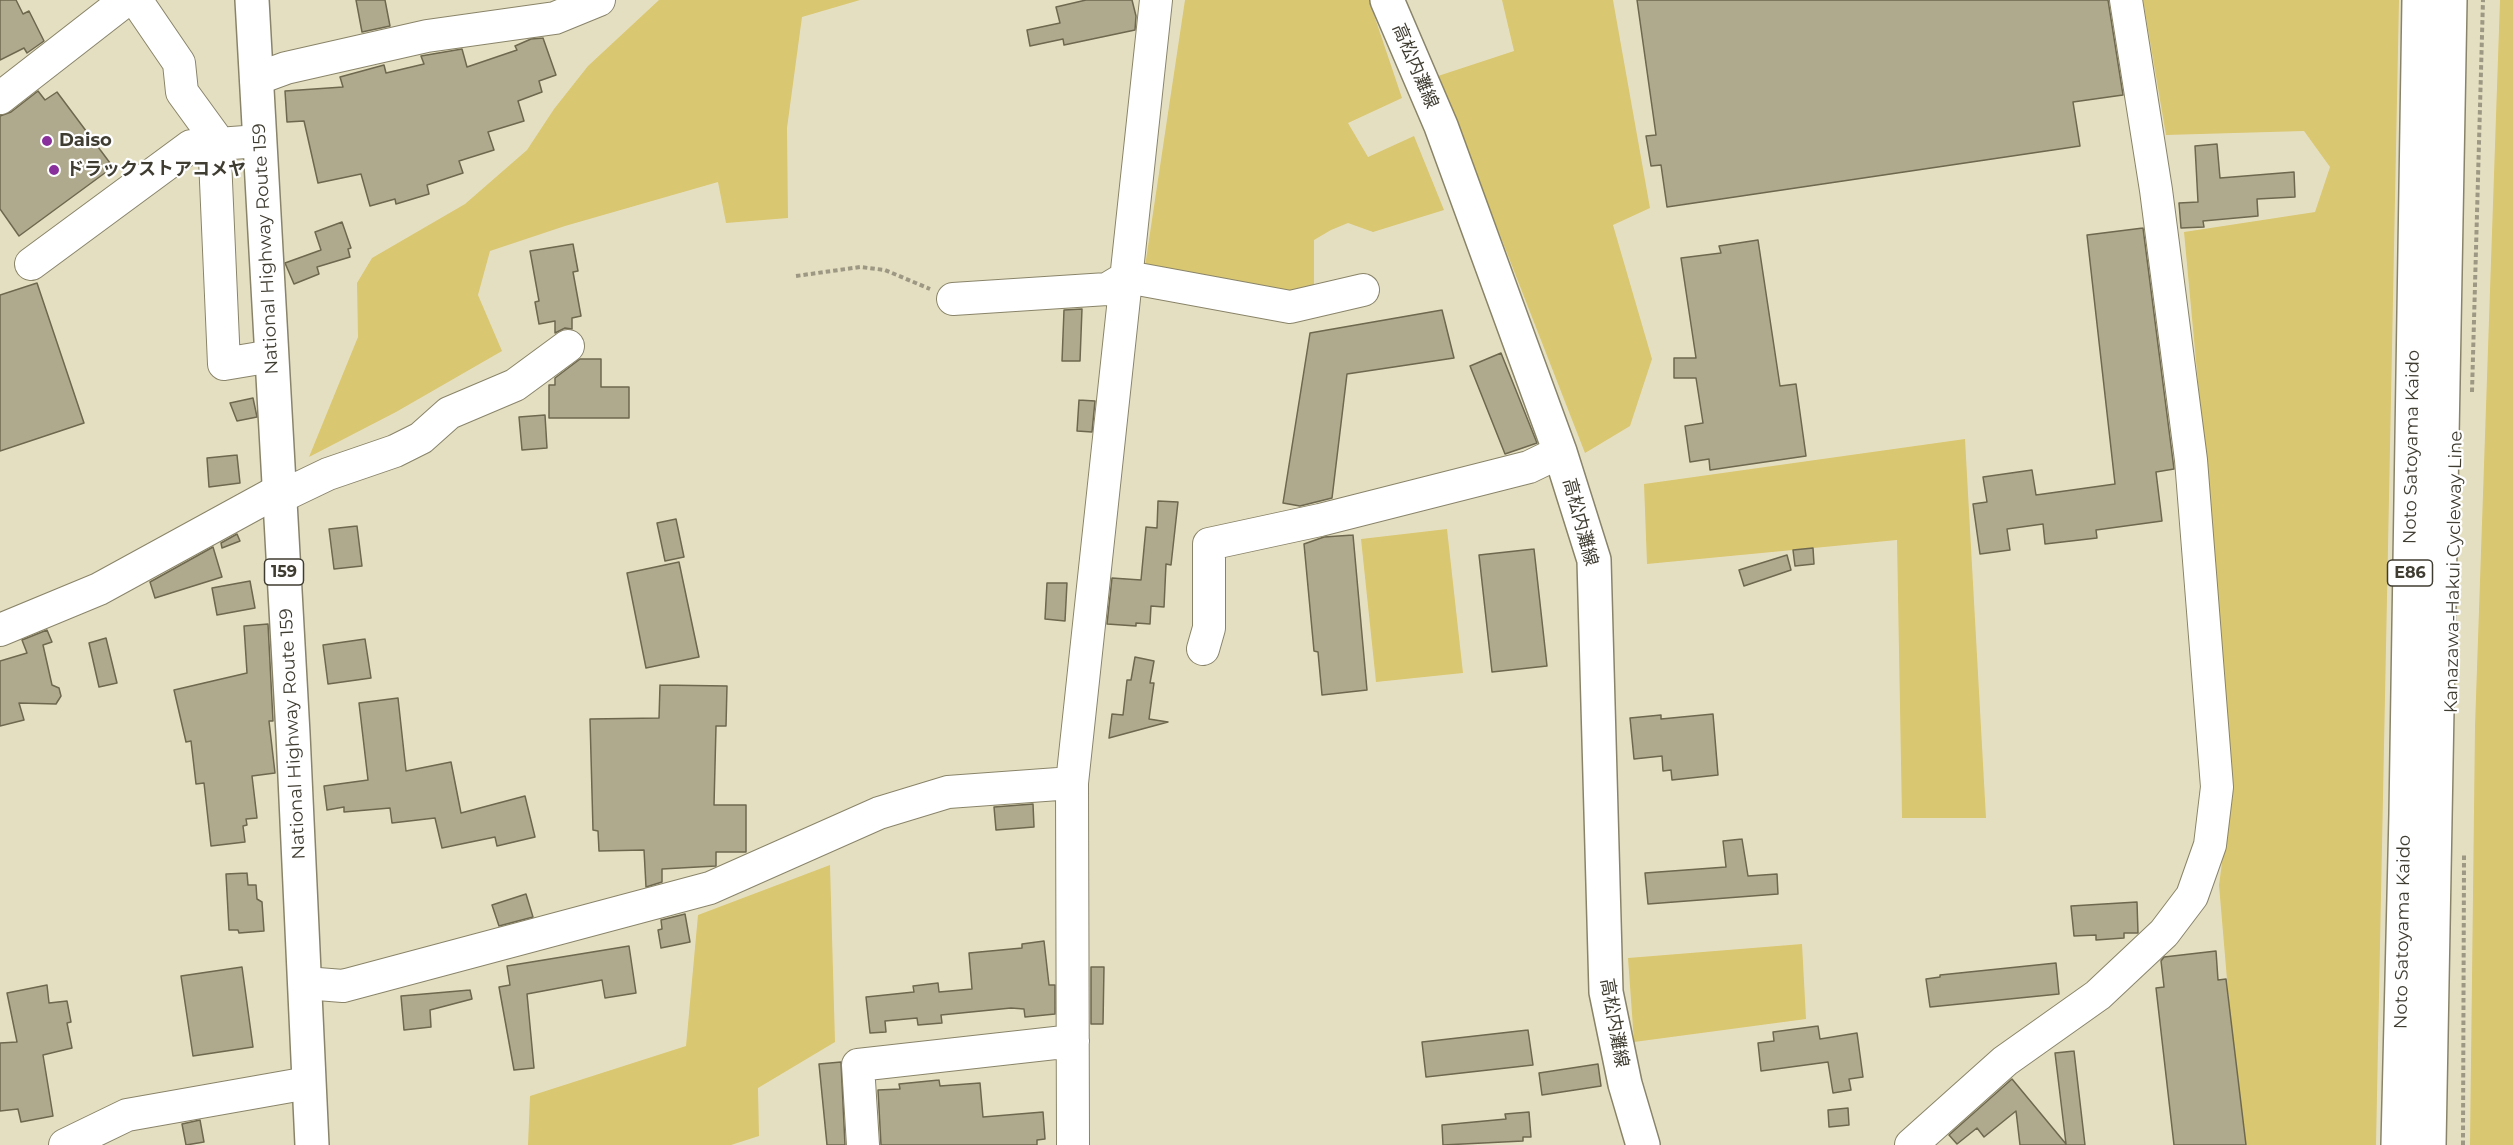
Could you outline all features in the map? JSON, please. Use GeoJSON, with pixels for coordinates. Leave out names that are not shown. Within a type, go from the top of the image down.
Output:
{"type":"FeatureCollection","features":[{"type":"Feature","properties":{"kind":"main road","name":"National Highway Route 159"},"geometry":{"type":"LineString","coordinates":[[252,0],[280,494],[312,1145]]}},
{"type":"Feature","properties":{"kind":"main road","name":"高松内灘線"},"geometry":{"type":"LineString","coordinates":[[1387,0],[1441,126],[1560,452],[1594,560],[1606,992],[1625,1084],[1643,1145]]}},
{"type":"Feature","properties":{"kind":"main road","name":"Noto Satoyama Kaido"},"geometry":{"type":"LineString","coordinates":[[2398,1145],[2406,813],[2419,0]]}},
{"type":"Feature","properties":{"kind":"main road","name":"Noto Satoyama Kaido"},"geometry":{"type":"LineString","coordinates":[[2429,1145],[2450,0]]}},
{"type":"Feature","properties":{"kind":"street"},"geometry":{"type":"LineString","coordinates":[[0,98],[126,0]]}},
{"type":"Feature","properties":{"kind":"street"},"geometry":{"type":"LineString","coordinates":[[136,0],[179,63],[182,92],[214,136],[224,364],[272,356]]}},
{"type":"Feature","properties":{"kind":"street"},"geometry":{"type":"LineString","coordinates":[[256,79],[286,68],[427,36],[555,18],[598,0]]}},
{"type":"Feature","properties":{"kind":"street"},"geometry":{"type":"LineString","coordinates":[[1073,1145],[1072,783],[1156,0]]}},
{"type":"Feature","properties":{"kind":"street"},"geometry":{"type":"LineString","coordinates":[[1911,1145],[2005,1061],[2098,995],[2164,933],[2192,896],[2210,845],[2217,787],[2191,460],[2156,190],[2126,0]]}},
{"type":"Feature","properties":{"kind":"street"},"geometry":{"type":"LineString","coordinates":[[31,264],[191,146],[260,141]]}},
{"type":"Feature","properties":{"kind":"street"},"geometry":{"type":"LineString","coordinates":[[953,299],[1107,289],[1127,277],[1290,307],[1363,290]]}},
{"type":"Feature","properties":{"kind":"street"},"geometry":{"type":"LineString","coordinates":[[0,630],[99,589],[280,494],[328,474],[395,451],[421,438],[449,413],[515,385],[568,346]]}},
{"type":"Feature","properties":{"kind":"street"},"geometry":{"type":"LineString","coordinates":[[1203,649],[1209,627],[1209,544],[1320,520],[1529,467],[1560,452]]}},
{"type":"Feature","properties":{"kind":"street"},"geometry":{"type":"LineString","coordinates":[[305,983],[344,986],[710,888],[879,813],[948,792],[1072,783]]}},
{"type":"Feature","properties":{"kind":"street"},"geometry":{"type":"LineString","coordinates":[[863,1145],[858,1065],[1073,1041]]}},
{"type":"Feature","properties":{"kind":"street"},"geometry":{"type":"LineString","coordinates":[[65,1145],[127,1115],[308,1083]]}},
{"type":"Feature","properties":{"kind":"path"},"geometry":{"type":"LineString","coordinates":[[2472,396],[2483,0]]}},
{"type":"Feature","properties":{"kind":"path"},"geometry":{"type":"LineString","coordinates":[[796,276],[860,267],[885,270],[953,299]]}},
{"type":"Feature","properties":{"kind":"path"},"geometry":{"type":"LineString","coordinates":[[2463,1145],[2464,846]]}},
{"type":"Feature","properties":{"kind":"shaded area"},"geometry":{"type":"Polygon","coordinates":[[[659,0],[860,0],[802,17],[787,128],[788,218],[726,223],[718,182],[565,226],[490,251],[478,295],[502,351],[396,412],[309,457],[358,337],[357,283],[372,258],[465,204],[527,150],[554,109],[588,66],[659,0]]]}},
{"type":"Feature","properties":{"kind":"shaded area"},"geometry":{"type":"Polygon","coordinates":[[[1185,0],[1369,0],[1402,98],[1348,123],[1368,157],[1414,136],[1444,210],[1373,232],[1348,223],[1331,230],[1314,240],[1314,286],[1284,298],[1144,273],[1185,0]]]}},
{"type":"Feature","properties":{"kind":"shaded area"},"geometry":{"type":"Polygon","coordinates":[[[1502,0],[1613,0],[1650,208],[1613,225],[1652,359],[1630,426],[1585,453],[1438,76],[1514,51],[1502,0]]]}},
{"type":"Feature","properties":{"kind":"shaded area"},"geometry":{"type":"Polygon","coordinates":[[[2143,0],[2399,0],[2376,1145],[2241,1145],[2219,885],[2231,796],[2220,619],[2184,232],[2315,212],[2330,167],[2304,131],[2166,135],[2143,0]]]}},
{"type":"Feature","properties":{"kind":"shaded area"},"geometry":{"type":"Polygon","coordinates":[[[2500,0],[2513,0],[2513,1145],[2470,1145],[2475,726],[2500,0]]]}},
{"type":"Feature","properties":{"kind":"shaded area"},"geometry":{"type":"Polygon","coordinates":[[[1965,439],[1986,818],[1902,818],[1897,540],[1647,564],[1644,484],[1965,439]]]}},
{"type":"Feature","properties":{"kind":"shaded area"},"geometry":{"type":"Polygon","coordinates":[[[1447,529],[1463,673],[1376,682],[1361,539],[1447,529]]]}},
{"type":"Feature","properties":{"kind":"shaded area"},"geometry":{"type":"Polygon","coordinates":[[[830,865],[835,1042],[758,1088],[759,1136],[731,1145],[528,1145],[530,1096],[686,1046],[698,915],[830,865]]]}},
{"type":"Feature","properties":{"kind":"shaded area"},"geometry":{"type":"Polygon","coordinates":[[[1802,944],[1806,1019],[1634,1042],[1628,958],[1802,944]]]}},
{"type":"Feature","properties":{"kind":"building"},"geometry":{"type":"Polygon","coordinates":[[[0,0],[16,0],[23,14],[29,11],[44,41],[27,53],[24,48],[0,60],[0,0]]]}},
{"type":"Feature","properties":{"kind":"building"},"geometry":{"type":"Polygon","coordinates":[[[356,0],[385,0],[390,26],[362,32],[356,0]]]}},
{"type":"Feature","properties":{"kind":"building"},"geometry":{"type":"Polygon","coordinates":[[[1086,0],[1132,0],[1136,16],[1135,30],[1064,45],[1063,39],[1030,46],[1027,30],[1060,23],[1056,7],[1086,0]]]}},
{"type":"Feature","properties":{"kind":"building"},"geometry":{"type":"Polygon","coordinates":[[[1637,0],[2108,0],[2123,95],[2073,102],[2080,146],[1667,207],[1661,165],[1651,166],[1646,136],[1656,135],[1637,0]]]}},
{"type":"Feature","properties":{"kind":"building"},"geometry":{"type":"Polygon","coordinates":[[[543,38],[556,75],[539,81],[542,92],[518,101],[524,121],[488,132],[494,150],[459,161],[463,173],[427,185],[429,194],[396,204],[395,199],[370,206],[361,174],[318,183],[304,121],[287,122],[285,91],[343,87],[340,77],[384,65],[386,73],[424,64],[421,56],[462,49],[467,67],[517,50],[515,46],[531,39],[543,38]]]}},
{"type":"Feature","properties":{"kind":"building","name":"Daiso"},"geometry":{"type":"Polygon","coordinates":[[[38,91],[45,100],[57,92],[113,167],[19,236],[0,209],[0,116],[11,112],[38,91]]]}},
{"type":"Feature","properties":{"kind":"building"},"geometry":{"type":"Polygon","coordinates":[[[2217,144],[2220,178],[2294,172],[2295,197],[2257,199],[2258,216],[2203,221],[2204,227],[2181,228],[2179,203],[2198,202],[2195,146],[2217,144]]]}},
{"type":"Feature","properties":{"kind":"building"},"geometry":{"type":"Polygon","coordinates":[[[342,222],[351,248],[348,249],[350,257],[317,267],[319,274],[294,284],[285,263],[321,250],[315,232],[342,222]]]}},
{"type":"Feature","properties":{"kind":"building"},"geometry":{"type":"Polygon","coordinates":[[[2143,228],[2174,469],[2156,472],[2162,521],[2096,530],[2097,538],[2045,544],[2043,524],[2007,529],[2010,550],[1980,554],[1973,504],[1987,502],[1983,477],[2032,470],[2036,495],[2115,484],[2087,235],[2143,228]]]}},
{"type":"Feature","properties":{"kind":"building"},"geometry":{"type":"Polygon","coordinates":[[[1758,240],[1780,386],[1796,384],[1806,456],[1710,470],[1709,459],[1690,462],[1685,426],[1703,423],[1696,378],[1674,378],[1674,358],[1696,358],[1681,258],[1721,253],[1719,246],[1758,240]]]}},
{"type":"Feature","properties":{"kind":"building"},"geometry":{"type":"Polygon","coordinates":[[[573,244],[578,271],[573,272],[581,316],[572,318],[572,329],[565,328],[555,333],[555,321],[539,324],[535,302],[539,301],[530,251],[573,244]]]}},
{"type":"Feature","properties":{"kind":"building"},"geometry":{"type":"Polygon","coordinates":[[[37,283],[84,423],[0,451],[0,295],[37,283]]]}},
{"type":"Feature","properties":{"kind":"building"},"geometry":{"type":"Polygon","coordinates":[[[1082,309],[1080,361],[1062,361],[1064,310],[1082,309]]]}},
{"type":"Feature","properties":{"kind":"building"},"geometry":{"type":"Polygon","coordinates":[[[1442,310],[1454,358],[1347,374],[1332,498],[1300,506],[1283,503],[1310,333],[1442,310]]]}},
{"type":"Feature","properties":{"kind":"building"},"geometry":{"type":"Polygon","coordinates":[[[1501,353],[1537,443],[1505,454],[1470,366],[1501,353]]]}},
{"type":"Feature","properties":{"kind":"building"},"geometry":{"type":"Polygon","coordinates":[[[580,359],[601,359],[601,387],[629,387],[629,418],[549,418],[549,385],[555,385],[555,378],[580,359]]]}},
{"type":"Feature","properties":{"kind":"building"},"geometry":{"type":"Polygon","coordinates":[[[253,398],[257,417],[237,421],[230,403],[253,398]]]}},
{"type":"Feature","properties":{"kind":"building"},"geometry":{"type":"Polygon","coordinates":[[[1079,400],[1095,401],[1092,432],[1077,431],[1079,400]]]}},
{"type":"Feature","properties":{"kind":"building"},"geometry":{"type":"Polygon","coordinates":[[[545,415],[547,448],[522,450],[519,417],[545,415]]]}},
{"type":"Feature","properties":{"kind":"building"},"geometry":{"type":"Polygon","coordinates":[[[237,455],[240,483],[209,487],[207,458],[237,455]]]}},
{"type":"Feature","properties":{"kind":"building"},"geometry":{"type":"Polygon","coordinates":[[[1158,501],[1178,502],[1171,565],[1166,564],[1164,607],[1151,606],[1150,624],[1136,623],[1136,626],[1107,624],[1112,578],[1141,580],[1146,527],[1157,528],[1158,501]]]}},
{"type":"Feature","properties":{"kind":"building"},"geometry":{"type":"Polygon","coordinates":[[[676,519],[684,557],[665,561],[657,523],[676,519]]]}},
{"type":"Feature","properties":{"kind":"building"},"geometry":{"type":"Polygon","coordinates":[[[357,526],[362,566],[334,569],[329,529],[357,526]]]}},
{"type":"Feature","properties":{"kind":"building"},"geometry":{"type":"Polygon","coordinates":[[[237,534],[240,541],[222,548],[221,543],[237,534]]]}},
{"type":"Feature","properties":{"kind":"building"},"geometry":{"type":"Polygon","coordinates":[[[1353,535],[1367,690],[1322,695],[1318,652],[1314,651],[1304,544],[1324,537],[1353,535]]]}},
{"type":"Feature","properties":{"kind":"building"},"geometry":{"type":"Polygon","coordinates":[[[213,547],[222,577],[155,598],[150,582],[213,547]]]}},
{"type":"Feature","properties":{"kind":"building"},"geometry":{"type":"Polygon","coordinates":[[[1813,548],[1814,564],[1795,566],[1793,550],[1813,548]]]}},
{"type":"Feature","properties":{"kind":"building"},"geometry":{"type":"Polygon","coordinates":[[[1534,549],[1547,666],[1492,672],[1479,555],[1534,549]]]}},
{"type":"Feature","properties":{"kind":"building"},"geometry":{"type":"Polygon","coordinates":[[[1787,555],[1791,570],[1744,586],[1739,570],[1787,555]]]}},
{"type":"Feature","properties":{"kind":"building"},"geometry":{"type":"Polygon","coordinates":[[[679,562],[699,657],[646,668],[627,573],[679,562]]]}},
{"type":"Feature","properties":{"kind":"building"},"geometry":{"type":"Polygon","coordinates":[[[250,581],[255,608],[217,615],[212,588],[250,581]]]}},
{"type":"Feature","properties":{"kind":"building"},"geometry":{"type":"Polygon","coordinates":[[[1047,583],[1067,583],[1065,621],[1045,619],[1047,583]]]}},
{"type":"Feature","properties":{"kind":"building"},"geometry":{"type":"Polygon","coordinates":[[[268,624],[273,721],[269,721],[275,773],[252,776],[257,818],[246,819],[247,825],[243,826],[245,842],[211,846],[204,783],[196,784],[191,741],[186,742],[174,690],[247,673],[244,626],[268,624]]]}},
{"type":"Feature","properties":{"kind":"building"},"geometry":{"type":"Polygon","coordinates":[[[47,630],[52,642],[43,645],[52,685],[59,688],[61,696],[56,704],[19,703],[24,720],[0,726],[0,661],[27,653],[22,640],[47,630]]]}},
{"type":"Feature","properties":{"kind":"building"},"geometry":{"type":"Polygon","coordinates":[[[106,638],[117,683],[99,687],[89,643],[106,638]]]}},
{"type":"Feature","properties":{"kind":"building"},"geometry":{"type":"Polygon","coordinates":[[[365,639],[371,678],[328,684],[323,645],[365,639]]]}},
{"type":"Feature","properties":{"kind":"building"},"geometry":{"type":"Polygon","coordinates":[[[1135,657],[1154,661],[1150,683],[1154,683],[1149,719],[1168,722],[1109,738],[1112,714],[1123,715],[1127,680],[1131,680],[1135,657]]]}},
{"type":"Feature","properties":{"kind":"building"},"geometry":{"type":"Polygon","coordinates":[[[660,685],[727,686],[726,726],[716,726],[714,805],[746,805],[746,852],[716,852],[716,866],[662,869],[662,882],[646,887],[644,850],[599,851],[598,831],[593,830],[590,719],[659,718],[660,685]]]}},
{"type":"Feature","properties":{"kind":"building"},"geometry":{"type":"Polygon","coordinates":[[[398,698],[406,771],[451,762],[461,813],[525,796],[535,837],[497,846],[495,837],[442,848],[435,818],[392,823],[390,808],[344,812],[344,807],[327,810],[324,786],[368,780],[359,703],[398,698]]]}},
{"type":"Feature","properties":{"kind":"building"},"geometry":{"type":"Polygon","coordinates":[[[1713,714],[1718,775],[1672,780],[1671,770],[1663,771],[1662,756],[1634,759],[1630,718],[1661,715],[1661,719],[1713,714]]]}},
{"type":"Feature","properties":{"kind":"building"},"geometry":{"type":"Polygon","coordinates":[[[1033,804],[1034,827],[996,830],[994,807],[1033,804]]]}},
{"type":"Feature","properties":{"kind":"building"},"geometry":{"type":"Polygon","coordinates":[[[1742,839],[1748,876],[1777,874],[1778,894],[1648,904],[1645,873],[1726,867],[1723,841],[1742,839]]]}},
{"type":"Feature","properties":{"kind":"building"},"geometry":{"type":"Polygon","coordinates":[[[247,873],[248,885],[256,885],[257,899],[262,902],[264,931],[239,933],[238,930],[229,930],[226,874],[247,873]]]}},
{"type":"Feature","properties":{"kind":"building"},"geometry":{"type":"Polygon","coordinates":[[[526,894],[533,917],[499,926],[492,905],[526,894]]]}},
{"type":"Feature","properties":{"kind":"building"},"geometry":{"type":"Polygon","coordinates":[[[2137,902],[2138,933],[2124,933],[2124,938],[2096,940],[2096,935],[2074,936],[2071,906],[2137,902]]]}},
{"type":"Feature","properties":{"kind":"building"},"geometry":{"type":"Polygon","coordinates":[[[685,914],[690,942],[661,948],[658,930],[662,929],[661,920],[685,914]]]}},
{"type":"Feature","properties":{"kind":"building"},"geometry":{"type":"Polygon","coordinates":[[[1044,941],[1049,985],[1055,985],[1055,1014],[1025,1017],[1024,1009],[1011,1008],[941,1015],[942,1023],[918,1025],[917,1018],[885,1021],[886,1032],[870,1033],[866,997],[914,992],[913,986],[938,983],[939,992],[972,989],[969,953],[1022,948],[1022,944],[1044,941]]]}},
{"type":"Feature","properties":{"kind":"building"},"geometry":{"type":"Polygon","coordinates":[[[629,946],[636,993],[605,998],[602,980],[527,994],[534,1068],[514,1070],[499,987],[510,985],[507,966],[629,946]]]}},
{"type":"Feature","properties":{"kind":"building"},"geometry":{"type":"Polygon","coordinates":[[[2216,951],[2218,980],[2226,979],[2246,1145],[2174,1145],[2156,988],[2164,987],[2161,961],[2164,957],[2216,951]]]}},
{"type":"Feature","properties":{"kind":"building"},"geometry":{"type":"Polygon","coordinates":[[[2056,963],[2059,994],[1930,1007],[1926,979],[1940,977],[1940,975],[2056,963]]]}},
{"type":"Feature","properties":{"kind":"building"},"geometry":{"type":"Polygon","coordinates":[[[242,967],[253,1047],[193,1056],[181,976],[242,967]]]}},
{"type":"Feature","properties":{"kind":"building"},"geometry":{"type":"Polygon","coordinates":[[[1091,967],[1104,967],[1103,1024],[1091,1024],[1091,967]]]}},
{"type":"Feature","properties":{"kind":"building"},"geometry":{"type":"Polygon","coordinates":[[[47,985],[49,1003],[67,1001],[71,1022],[67,1023],[72,1048],[43,1055],[53,1116],[21,1122],[18,1109],[0,1111],[0,1043],[17,1042],[7,993],[47,985]]]}},
{"type":"Feature","properties":{"kind":"building"},"geometry":{"type":"Polygon","coordinates":[[[470,990],[472,999],[430,1010],[431,1027],[404,1030],[401,996],[470,990]]]}},
{"type":"Feature","properties":{"kind":"building"},"geometry":{"type":"Polygon","coordinates":[[[1818,1026],[1820,1039],[1857,1033],[1863,1077],[1849,1079],[1851,1090],[1833,1093],[1828,1062],[1761,1071],[1758,1043],[1774,1041],[1773,1032],[1818,1026]]]}},
{"type":"Feature","properties":{"kind":"building"},"geometry":{"type":"Polygon","coordinates":[[[1528,1030],[1533,1065],[1426,1077],[1422,1042],[1528,1030]]]}},
{"type":"Feature","properties":{"kind":"building"},"geometry":{"type":"Polygon","coordinates":[[[2074,1051],[2085,1145],[2020,1145],[2016,1111],[1984,1137],[1977,1128],[1957,1144],[1949,1135],[2012,1079],[2066,1144],[2055,1053],[2074,1051]]]}},
{"type":"Feature","properties":{"kind":"building"},"geometry":{"type":"Polygon","coordinates":[[[841,1062],[845,1145],[827,1145],[819,1064],[841,1062]]]}},
{"type":"Feature","properties":{"kind":"building"},"geometry":{"type":"Polygon","coordinates":[[[1598,1064],[1601,1086],[1542,1095],[1539,1073],[1598,1064]]]}},
{"type":"Feature","properties":{"kind":"building"},"geometry":{"type":"Polygon","coordinates":[[[939,1080],[940,1086],[980,1083],[983,1117],[1043,1112],[1045,1139],[1037,1140],[1037,1145],[881,1145],[878,1090],[900,1089],[899,1084],[939,1080]]]}},
{"type":"Feature","properties":{"kind":"building"},"geometry":{"type":"Polygon","coordinates":[[[1848,1108],[1849,1125],[1829,1127],[1828,1110],[1848,1108]]]}},
{"type":"Feature","properties":{"kind":"building"},"geometry":{"type":"Polygon","coordinates":[[[1529,1112],[1531,1137],[1523,1137],[1523,1141],[1443,1145],[1442,1125],[1506,1119],[1505,1114],[1529,1112]]]}},
{"type":"Feature","properties":{"kind":"building"},"geometry":{"type":"Polygon","coordinates":[[[200,1120],[204,1142],[186,1145],[182,1124],[200,1120]]]}},
{"type":"Feature","properties":{"kind":"place","name":"Daiso"},"geometry":{"type":"Point","coordinates":[47,141]}},
{"type":"Feature","properties":{"kind":"place","name":"ドラックストアコメヤ"},"geometry":{"type":"Point","coordinates":[54,170]}}]}
